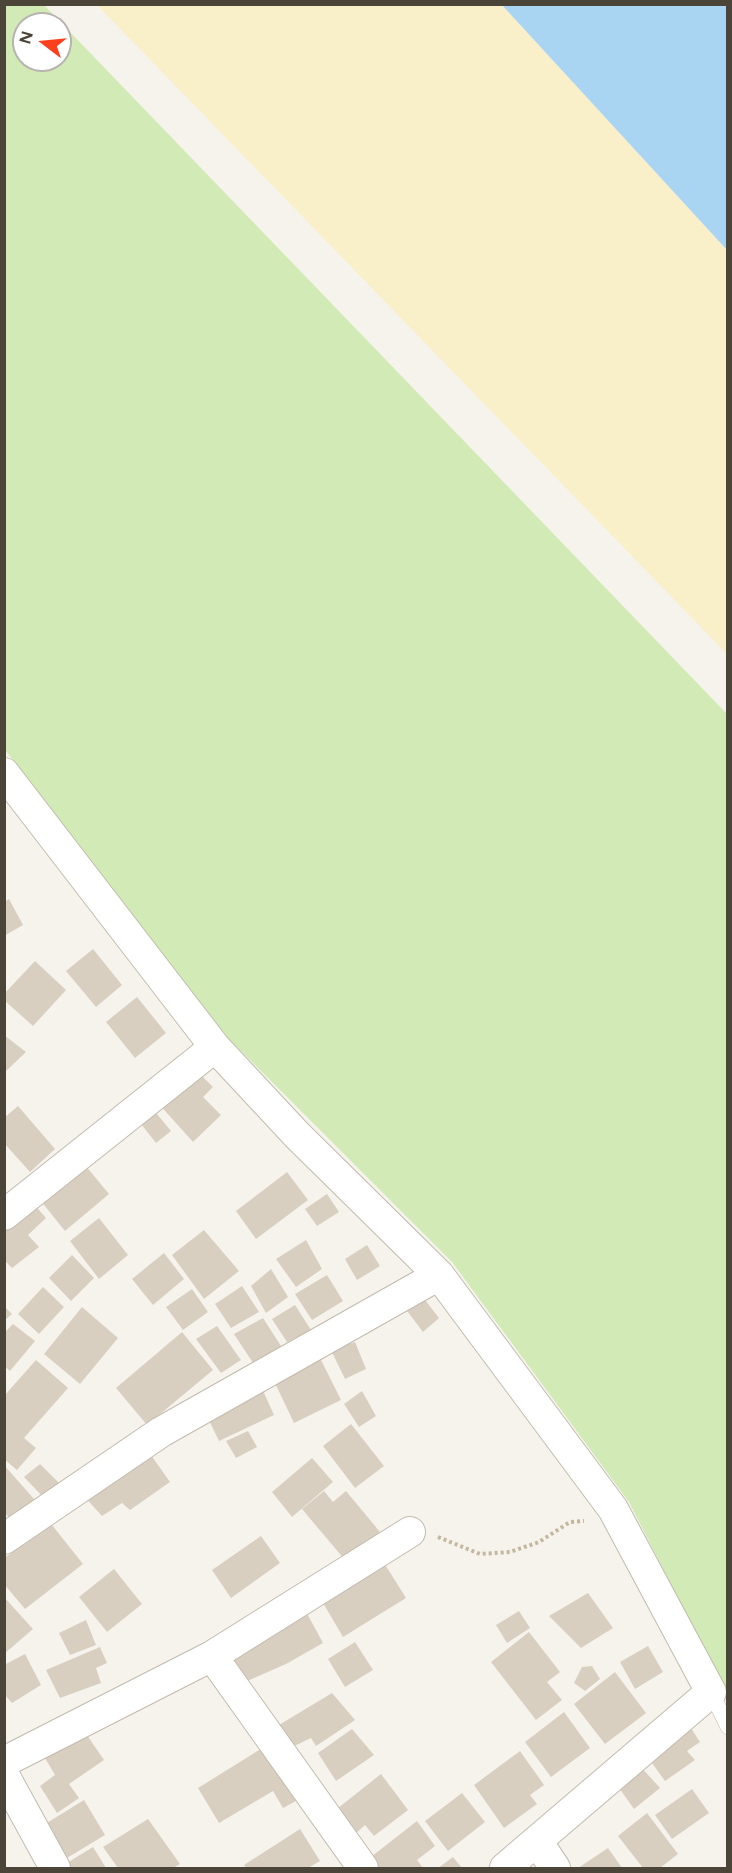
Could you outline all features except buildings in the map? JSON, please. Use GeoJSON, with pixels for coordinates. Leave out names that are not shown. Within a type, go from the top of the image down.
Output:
{"type":"FeatureCollection","features":[{"type":"Feature","properties":{"kind":"street"},"geometry":{"type":"LineString","coordinates":[[4,773],[215,1047],[297,1135],[439,1275],[618,1518],[711,1692],[505,1869]]}},
{"type":"Feature","properties":{"kind":"street"},"geometry":{"type":"LineString","coordinates":[[4,1215],[215,1047]]}},
{"type":"Feature","properties":{"kind":"street"},"geometry":{"type":"LineString","coordinates":[[4,1539],[161,1432],[439,1275]]}},
{"type":"Feature","properties":{"kind":"street"},"geometry":{"type":"LineString","coordinates":[[4,1762],[212,1656],[410,1532]]}},
{"type":"Feature","properties":{"kind":"street"},"geometry":{"type":"LineString","coordinates":[[212,1656],[363,1869]]}},
{"type":"Feature","properties":{"kind":"street"},"geometry":{"type":"LineString","coordinates":[[4,1775],[55,1869]]}},
{"type":"Feature","properties":{"kind":"street"},"geometry":{"type":"LineString","coordinates":[[537,1841],[555,1869]]}},
{"type":"Feature","properties":{"kind":"lane"},"geometry":{"type":"LineString","coordinates":[[711,1692],[728,1726]]}},
{"type":"Feature","properties":{"kind":"path"},"geometry":{"type":"LineString","coordinates":[[410,1532],[421,1528],[450,1543],[480,1554],[510,1552],[539,1542],[570,1522],[618,1518]]}},
{"type":"Feature","properties":{"kind":"green space"},"geometry":{"type":"Polygon","coordinates":[[[5,5],[44,5],[51,12],[12,12],[12,72],[72,72],[72,34],[727,714],[727,1694],[629,1502],[452,1262],[226,1036],[5,750],[5,5]]]}},
{"type":"Feature","properties":{"kind":"sand"},"geometry":{"type":"Polygon","coordinates":[[[97,5],[502,5],[727,250],[727,654],[97,5]]]}},
{"type":"Feature","properties":{"kind":"water"},"geometry":{"type":"Polygon","coordinates":[[[502,5],[727,5],[727,250],[502,5]]]}}]}
